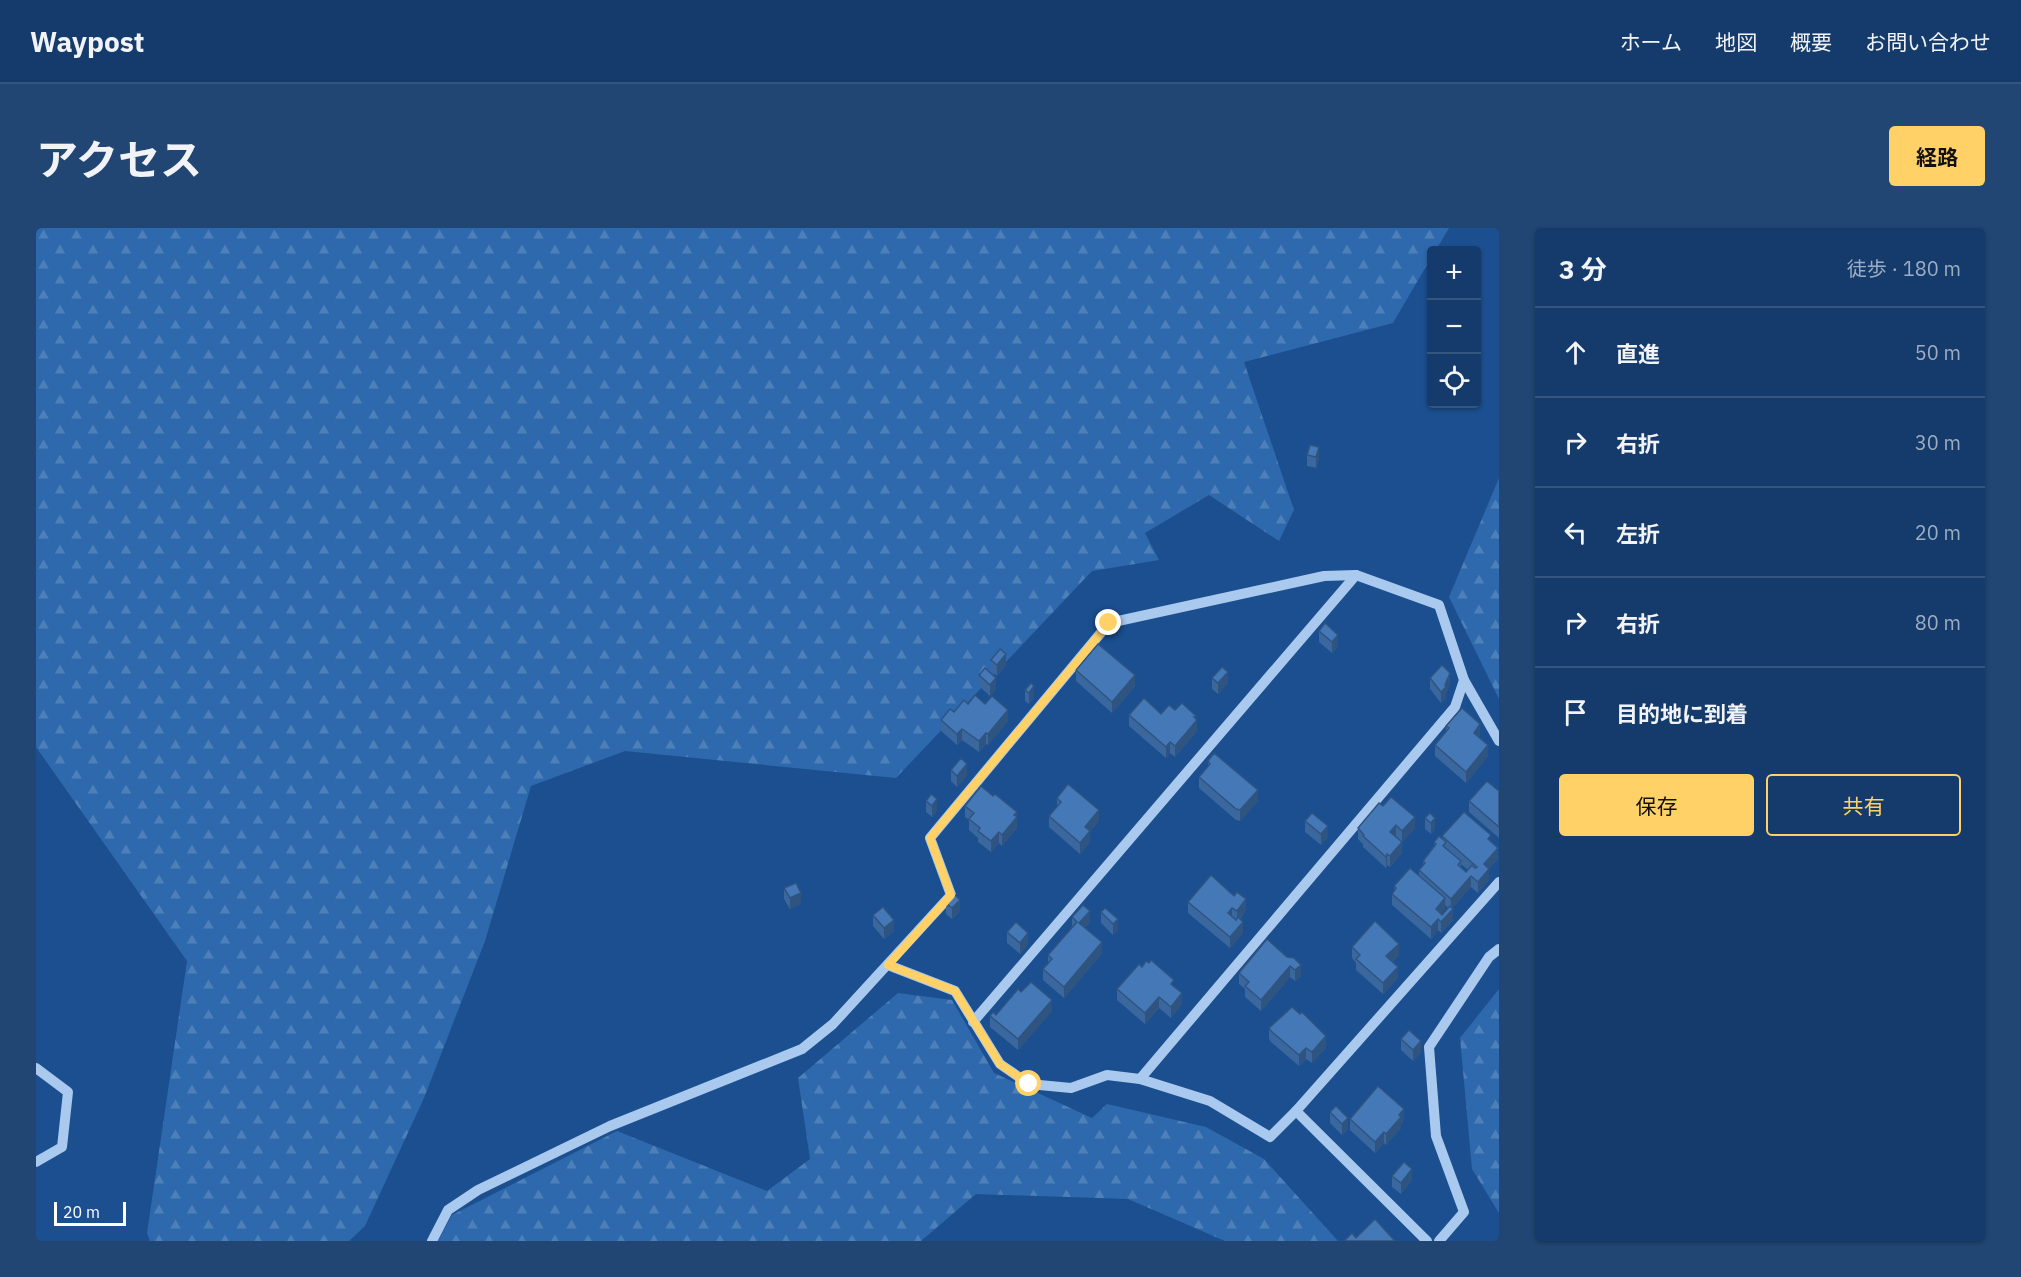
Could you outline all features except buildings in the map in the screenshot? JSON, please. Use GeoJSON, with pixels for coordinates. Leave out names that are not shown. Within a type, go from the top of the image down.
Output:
{"type":"FeatureCollection","features":[{"type":"Feature","properties":{"kind":"street"},"geometry":{"type":"LineString","coordinates":[[973,1022],[1356,575]]}},
{"type":"Feature","properties":{"kind":"street"},"geometry":{"type":"LineString","coordinates":[[432,1241],[448,1210],[478,1190],[610,1126],[802,1049],[833,1024],[951,895],[930,838],[1109,623],[1324,576],[1356,575],[1439,605],[1464,680],[1499,741]]}},
{"type":"Feature","properties":{"kind":"street"},"geometry":{"type":"LineString","coordinates":[[1140,1079],[1455,707],[1464,680]]}},
{"type":"Feature","properties":{"kind":"street"},"geometry":{"type":"LineString","coordinates":[[888,965],[955,991],[1000,1064],[1029,1084],[1071,1088],[1107,1075],[1140,1079],[1210,1101],[1270,1137],[1296,1111],[1499,882]]}},
{"type":"Feature","properties":{"kind":"street"},"geometry":{"type":"LineString","coordinates":[[1439,1241],[1464,1212],[1436,1136],[1429,1047],[1489,957],[1499,949]]}},
{"type":"Feature","properties":{"kind":"street"},"geometry":{"type":"LineString","coordinates":[[36,1068],[68,1092],[62,1147],[36,1162]]}},
{"type":"Feature","properties":{"kind":"street"},"geometry":{"type":"LineString","coordinates":[[1296,1111],[1428,1241]]}},
{"type":"Feature","properties":{"kind":"green space"},"geometry":{"type":"Polygon","coordinates":[[[36,228],[1449,228],[1438,246],[1427,246],[1427,265],[1393,323],[1244,362],[1294,510],[1279,541],[1209,495],[1145,533],[1159,560],[1092,571],[896,778],[625,751],[531,786],[485,941],[424,1098],[365,1226],[349,1241],[150,1241],[147,1233],[187,961],[36,747],[36,228]]]}},
{"type":"Feature","properties":{"kind":"green space"},"geometry":{"type":"Polygon","coordinates":[[[1499,478],[1499,699],[1449,597],[1499,478]]]}},
{"type":"Feature","properties":{"kind":"green space"},"geometry":{"type":"Polygon","coordinates":[[[1499,989],[1499,1213],[1472,1169],[1460,1038],[1499,989]]]}},
{"type":"Feature","properties":{"kind":"green space"},"geometry":{"type":"Polygon","coordinates":[[[898,993],[952,1000],[994,1073],[1092,1118],[1107,1104],[1206,1127],[1264,1159],[1338,1241],[1225,1241],[1128,1199],[976,1194],[921,1241],[438,1241],[452,1215],[617,1131],[767,1191],[810,1159],[798,1078],[898,993]]]}},
{"type":"Feature","properties":{"kind":"route"},"geometry":{"type":"LineString","coordinates":[[1029,1084],[1000,1064],[955,991],[888,965],[951,895],[930,838],[1109,623]]}}]}
